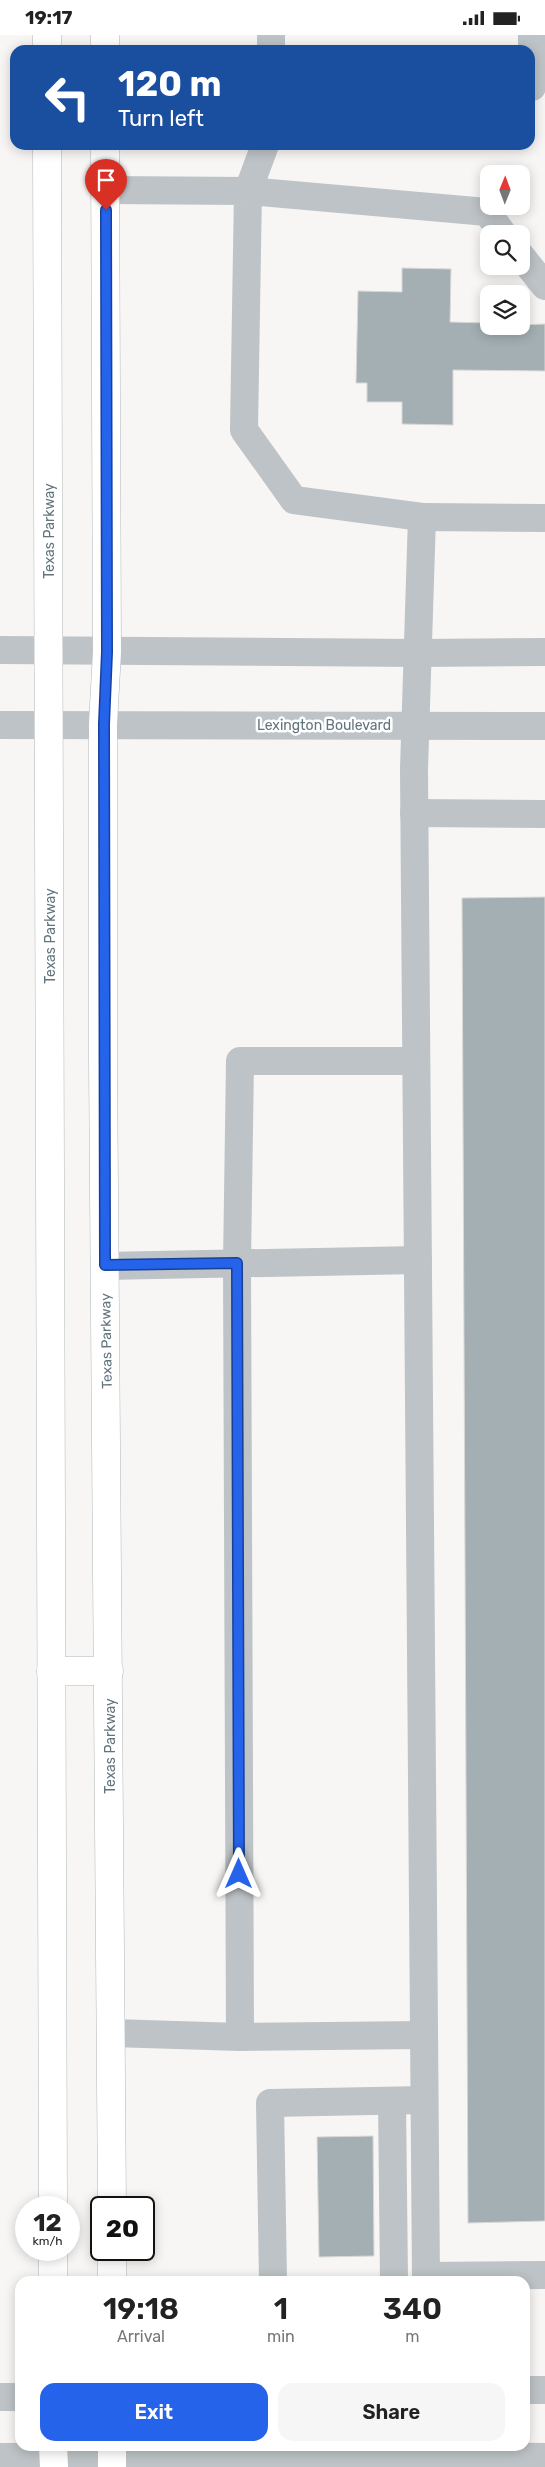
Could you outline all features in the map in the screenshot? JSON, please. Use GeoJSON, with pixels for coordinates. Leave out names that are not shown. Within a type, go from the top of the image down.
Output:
{"type":"FeatureCollection","features":[{"type":"Feature","properties":{"kind":"main road","name":"Texas Parkway"},"geometry":{"type":"LineString","coordinates":[[48,150],[53,2196]]}},
{"type":"Feature","properties":{"kind":"main road","name":"Texas Parkway"},"geometry":{"type":"LineString","coordinates":[[106,150],[105,1265],[112,2196]]}},
{"type":"Feature","properties":{"kind":"main road"},"geometry":{"type":"LineString","coordinates":[[51,1671],[109,1671]]}},
{"type":"Feature","properties":{"kind":"main road"},"geometry":{"type":"LineString","coordinates":[[53,2261],[53,2276]]}},
{"type":"Feature","properties":{"kind":"main road"},"geometry":{"type":"LineString","coordinates":[[112,2261],[112,2276]]}},
{"type":"Feature","properties":{"kind":"street"},"geometry":{"type":"LineString","coordinates":[[263,150],[248,191],[244,430],[294,500],[422,517],[545,518]]}},
{"type":"Feature","properties":{"kind":"street"},"geometry":{"type":"LineString","coordinates":[[106,190],[248,191],[486,212],[496,225]]}},
{"type":"Feature","properties":{"kind":"street"},"geometry":{"type":"LineString","coordinates":[[530,267],[545,286]]}},
{"type":"Feature","properties":{"kind":"street"},"geometry":{"type":"LineString","coordinates":[[422,517],[414,813],[426,2276]]}},
{"type":"Feature","properties":{"kind":"street"},"geometry":{"type":"LineString","coordinates":[[0,650],[107,652],[545,652]]}},
{"type":"Feature","properties":{"kind":"street","name":"Lexington Boulevard"},"geometry":{"type":"LineString","coordinates":[[0,725],[545,726]]}},
{"type":"Feature","properties":{"kind":"street"},"geometry":{"type":"LineString","coordinates":[[414,813],[545,814]]}},
{"type":"Feature","properties":{"kind":"street"},"geometry":{"type":"LineString","coordinates":[[240,2037],[237,1263],[240,1061],[416,1061]]}},
{"type":"Feature","properties":{"kind":"street"},"geometry":{"type":"LineString","coordinates":[[105,1265],[418,1260]]}},
{"type":"Feature","properties":{"kind":"street"},"geometry":{"type":"LineString","coordinates":[[112,2033],[240,2037],[424,2035]]}},
{"type":"Feature","properties":{"kind":"street"},"geometry":{"type":"LineString","coordinates":[[273,2276],[270,2103],[424,2100]]}},
{"type":"Feature","properties":{"kind":"street"},"geometry":{"type":"LineString","coordinates":[[392,2101],[394,2276]]}},
{"type":"Feature","properties":{"kind":"street"},"geometry":{"type":"LineString","coordinates":[[505,2276],[545,2275]]}},
{"type":"Feature","properties":{"kind":"street"},"geometry":{"type":"LineString","coordinates":[[530,2390],[545,2390]]}},
{"type":"Feature","properties":{"kind":"street"},"geometry":{"type":"LineString","coordinates":[[0,2397],[15,2397]]}},
{"type":"Feature","properties":{"kind":"street"},"geometry":{"type":"LineString","coordinates":[[0,2457],[333,2461],[430,2456],[545,2457]]}},
{"type":"Feature","properties":{"kind":"building"},"geometry":{"type":"Polygon","coordinates":[[[402,268],[451,269],[450,322],[480,323],[480,335],[530,335],[530,325],[545,324],[545,371],[453,370],[453,425],[402,424],[402,402],[367,402],[367,383],[356,383],[358,291],[402,292],[402,268]]]}},
{"type":"Feature","properties":{"kind":"building"},"geometry":{"type":"Polygon","coordinates":[[[545,897],[545,2221],[468,2223],[462,898],[545,897]]]}},
{"type":"Feature","properties":{"kind":"building"},"geometry":{"type":"Polygon","coordinates":[[[373,2136],[374,2256],[319,2257],[317,2137],[373,2136]]]}},
{"type":"Feature","properties":{"kind":"route"},"geometry":{"type":"LineString","coordinates":[[106,210],[107,652],[104,724],[103,983],[105,1265],[237,1263],[239,1874]]}}]}
